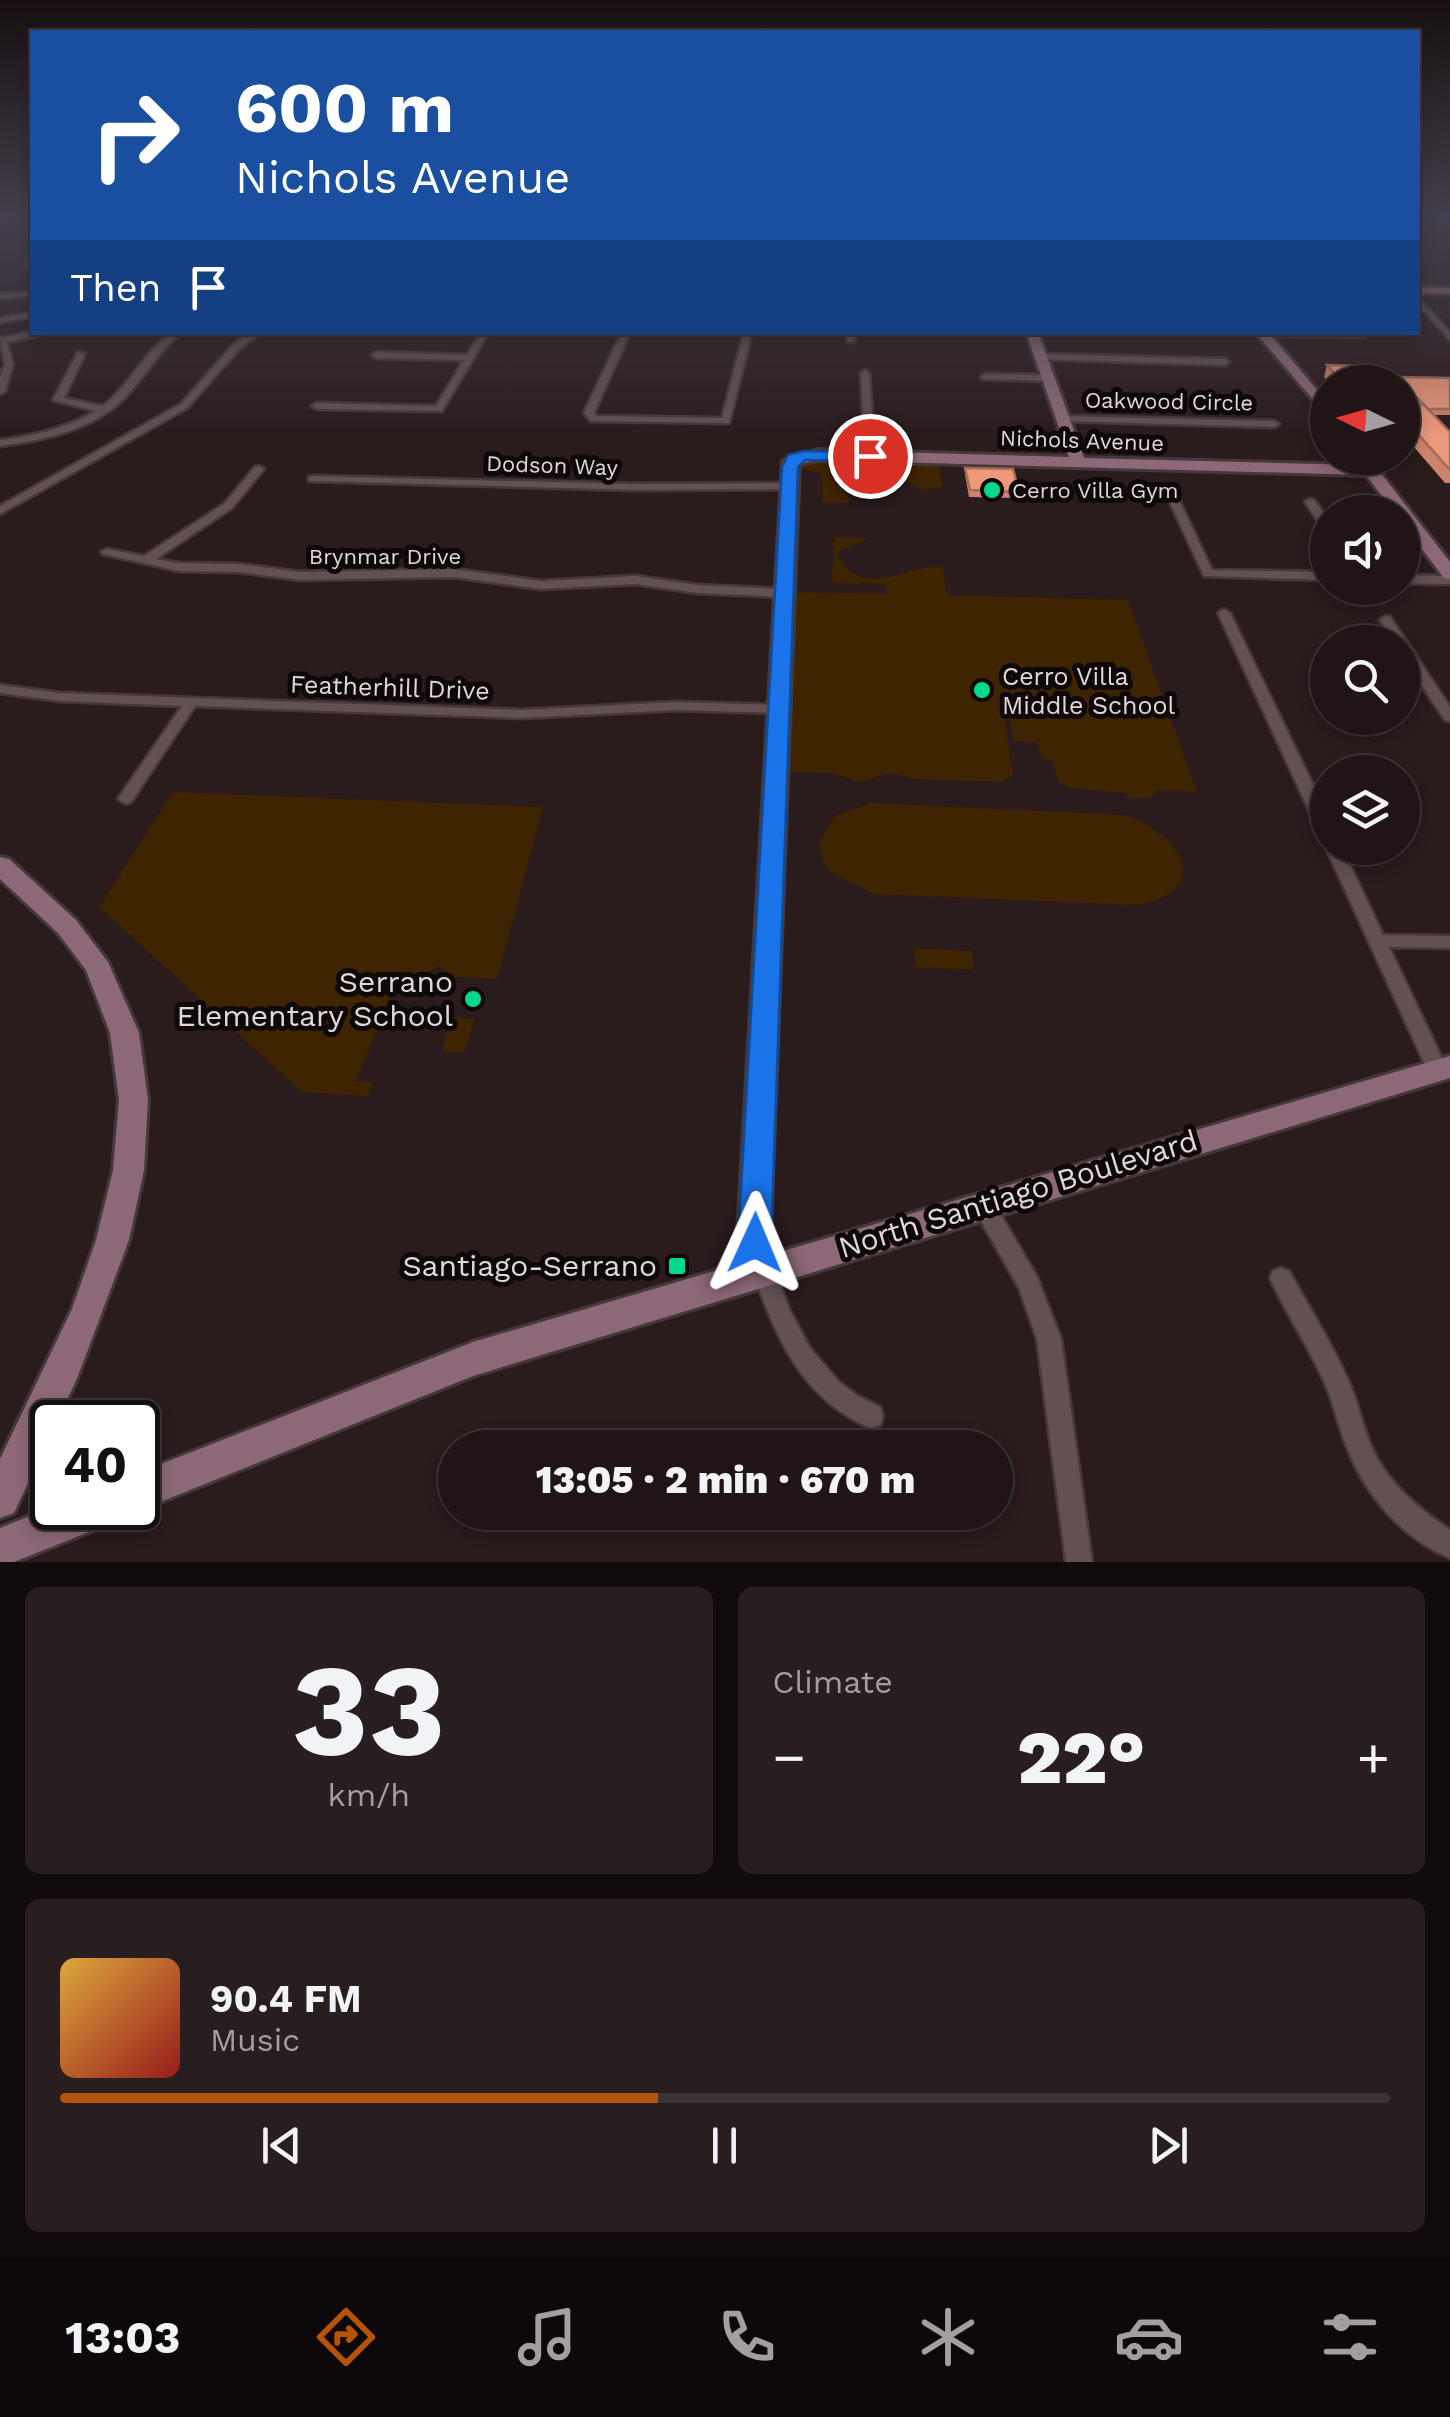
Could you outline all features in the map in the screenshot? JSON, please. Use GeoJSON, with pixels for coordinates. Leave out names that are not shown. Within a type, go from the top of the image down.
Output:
{"type":"FeatureCollection","features":[{"type":"Feature","properties":{"kind":"street"},"geometry":{"type":"LineString","coordinates":[[0,296],[30,294]]}},
{"type":"Feature","properties":{"kind":"street"},"geometry":{"type":"LineString","coordinates":[[1420,302],[1450,337]]}},
{"type":"Feature","properties":{"kind":"street"},"geometry":{"type":"LineString","coordinates":[[0,320],[30,315]]}},
{"type":"Feature","properties":{"kind":"street"},"geometry":{"type":"LineString","coordinates":[[0,391],[10,364],[1,340],[32,335]]}},
{"type":"Feature","properties":{"kind":"street"},"geometry":{"type":"LineString","coordinates":[[0,443],[52,433],[102,409],[124,392],[149,354],[174,335]]}},
{"type":"Feature","properties":{"kind":"street"},"geometry":{"type":"LineString","coordinates":[[1,510],[184,406],[209,384],[231,348],[253,335]]}},
{"type":"Feature","properties":{"kind":"street"},"geometry":{"type":"LineString","coordinates":[[317,406],[438,409],[483,335]]}},
{"type":"Feature","properties":{"kind":"street"},"geometry":{"type":"LineString","coordinates":[[625,335],[591,418],[724,422],[730,418],[747,335]]}},
{"type":"Feature","properties":{"kind":"street"},"geometry":{"type":"LineString","coordinates":[[1033,335],[1078,462]]}},
{"type":"Feature","properties":{"kind":"street"},"geometry":{"type":"LineString","coordinates":[[1264,335],[1310,389]]}},
{"type":"Feature","properties":{"kind":"street"},"geometry":{"type":"LineString","coordinates":[[1273,335],[1297,365],[1294,368]]}},
{"type":"Feature","properties":{"kind":"street"},"geometry":{"type":"LineString","coordinates":[[81,354],[58,400],[102,409]]}},
{"type":"Feature","properties":{"kind":"street"},"geometry":{"type":"LineString","coordinates":[[376,355],[470,358]]}},
{"type":"Feature","properties":{"kind":"street"},"geometry":{"type":"LineString","coordinates":[[1040,357],[1225,362]]}},
{"type":"Feature","properties":{"kind":"street"},"geometry":{"type":"LineString","coordinates":[[865,373],[870,456]]}},
{"type":"Feature","properties":{"kind":"street"},"geometry":{"type":"LineString","coordinates":[[986,377],[1048,378]]}},
{"type":"Feature","properties":{"kind":"street","name":"Oakwood Circle"},"geometry":{"type":"LineString","coordinates":[[1063,419],[1274,424]]}},
{"type":"Feature","properties":{"kind":"street","name":"Nichols Avenue"},"geometry":{"type":"LineString","coordinates":[[789,486],[794,459],[870,456],[1310,464]]}},
{"type":"Feature","properties":{"kind":"street"},"geometry":{"type":"LineString","coordinates":[[144,561],[228,506],[259,469]]}},
{"type":"Feature","properties":{"kind":"street"},"geometry":{"type":"LineString","coordinates":[[1373,475],[1450,577]]}},
{"type":"Feature","properties":{"kind":"street","name":"Dodson Way"},"geometry":{"type":"LineString","coordinates":[[313,479],[634,487],[789,486]]}},
{"type":"Feature","properties":{"kind":"street"},"geometry":{"type":"LineString","coordinates":[[789,486],[754,1232],[764,1271],[800,1355],[826,1389],[871,1416]]}},
{"type":"Feature","properties":{"kind":"street"},"geometry":{"type":"LineString","coordinates":[[1173,498],[1208,573],[1310,576]]}},
{"type":"Feature","properties":{"kind":"street","name":"Brynmar Drive"},"geometry":{"type":"LineString","coordinates":[[107,552],[144,561],[300,576],[453,574],[541,585],[636,580],[696,589],[784,593]]}},
{"type":"Feature","properties":{"kind":"street"},"geometry":{"type":"LineString","coordinates":[[1420,578],[1450,577]]}},
{"type":"Feature","properties":{"kind":"street"},"geometry":{"type":"LineString","coordinates":[[1224,614],[1310,796]]}},
{"type":"Feature","properties":{"kind":"street"},"geometry":{"type":"LineString","coordinates":[[1386,620],[1389,625]]}},
{"type":"Feature","properties":{"kind":"street"},"geometry":{"type":"LineString","coordinates":[[1420,671],[1450,717]]}},
{"type":"Feature","properties":{"kind":"street","name":"Featherhill Drive"},"geometry":{"type":"LineString","coordinates":[[0,689],[45,696],[522,714],[676,706],[778,708]]}},
{"type":"Feature","properties":{"kind":"street"},"geometry":{"type":"LineString","coordinates":[[126,799],[192,702]]}},
{"type":"Feature","properties":{"kind":"street"},"geometry":{"type":"LineString","coordinates":[[0,865],[79,941],[98,966],[124,1030],[133,1096],[129,1163],[99,1278],[69,1356],[0,1499]]}},
{"type":"Feature","properties":{"kind":"street"},"geometry":{"type":"LineString","coordinates":[[1342,865],[1444,1068]]}},
{"type":"Feature","properties":{"kind":"street"},"geometry":{"type":"LineString","coordinates":[[1378,940],[1450,942]]}},
{"type":"Feature","properties":{"kind":"street","name":"North Santiago Boulevard"},"geometry":{"type":"LineString","coordinates":[[160,1483],[473,1359],[1444,1068]]}},
{"type":"Feature","properties":{"kind":"street"},"geometry":{"type":"LineString","coordinates":[[983,1205],[1028,1284],[1048,1339],[1078,1562]]}},
{"type":"Feature","properties":{"kind":"street"},"geometry":{"type":"LineString","coordinates":[[1282,1278],[1329,1364],[1348,1406],[1359,1448],[1380,1488],[1414,1522],[1450,1545]]}},
{"type":"Feature","properties":{"kind":"street"},"geometry":{"type":"LineString","coordinates":[[0,1548],[45,1530]]}},
{"type":"Feature","properties":{"kind":"shaded area"},"geometry":{"type":"Polygon","coordinates":[[[812,460],[938,463],[943,487],[925,489],[930,492],[891,474],[867,470],[842,483],[850,503],[822,502],[822,474],[800,468],[812,460]]]}},
{"type":"Feature","properties":{"kind":"shaded area"},"geometry":{"type":"Polygon","coordinates":[[[834,537],[871,538],[837,552],[846,568],[872,579],[943,567],[947,595],[1128,600],[1197,792],[1159,790],[1150,798],[1128,798],[1126,793],[1071,788],[1058,782],[1052,760],[1041,759],[1038,743],[1014,741],[1010,720],[1005,720],[1013,775],[1001,782],[914,779],[890,773],[860,782],[832,773],[790,772],[796,592],[887,594],[885,584],[832,583],[834,537]]]}},
{"type":"Feature","properties":{"kind":"shaded area"},"geometry":{"type":"Polygon","coordinates":[[[173,792],[543,807],[497,979],[450,977],[439,966],[428,972],[399,973],[386,1007],[389,1013],[475,1019],[464,1053],[442,1051],[450,1023],[382,1018],[356,1081],[373,1083],[368,1096],[302,1092],[99,907],[173,792]]]}},
{"type":"Feature","properties":{"kind":"shaded area"},"geometry":{"type":"Polygon","coordinates":[[[871,803],[1125,815],[1161,834],[1174,847],[1183,874],[1177,887],[1138,905],[874,894],[831,872],[823,861],[819,842],[835,816],[871,803]]]}},
{"type":"Feature","properties":{"kind":"shaded area"},"geometry":{"type":"Polygon","coordinates":[[[914,948],[972,951],[974,970],[916,967],[914,948]]]}},
{"type":"Feature","properties":{"kind":"building"},"geometry":{"type":"Polygon","coordinates":[[[1420,377],[1450,378],[1450,409],[1428,409],[1420,400],[1420,377]]]}},
{"type":"Feature","properties":{"kind":"building"},"geometry":{"type":"Polygon","coordinates":[[[1420,405],[1450,432],[1450,470],[1420,436],[1420,405]]]}},
{"type":"Feature","properties":{"kind":"building","name":"Cerro Villa Gym"},"geometry":{"type":"Polygon","coordinates":[[[965,468],[1013,469],[1019,492],[970,490],[965,468]]]}},
{"type":"Feature","properties":{"kind":"place","name":"Cerro Villa Gym"},"geometry":{"type":"Point","coordinates":[992,490]}},
{"type":"Feature","properties":{"kind":"place","name":"Cerro Villa Middle School"},"geometry":{"type":"Point","coordinates":[982,690]}},
{"type":"Feature","properties":{"kind":"place","name":"Serrano Elementary School"},"geometry":{"type":"Point","coordinates":[473,999]}},
{"type":"Feature","properties":{"kind":"place","name":"Santiago-Serrano"},"geometry":{"type":"Point","coordinates":[677,1266]}},
{"type":"Feature","properties":{"kind":"route"},"geometry":{"type":"LineString","coordinates":[[755,1243],[790,467],[791,461],[804,456],[870,456]]}}]}
